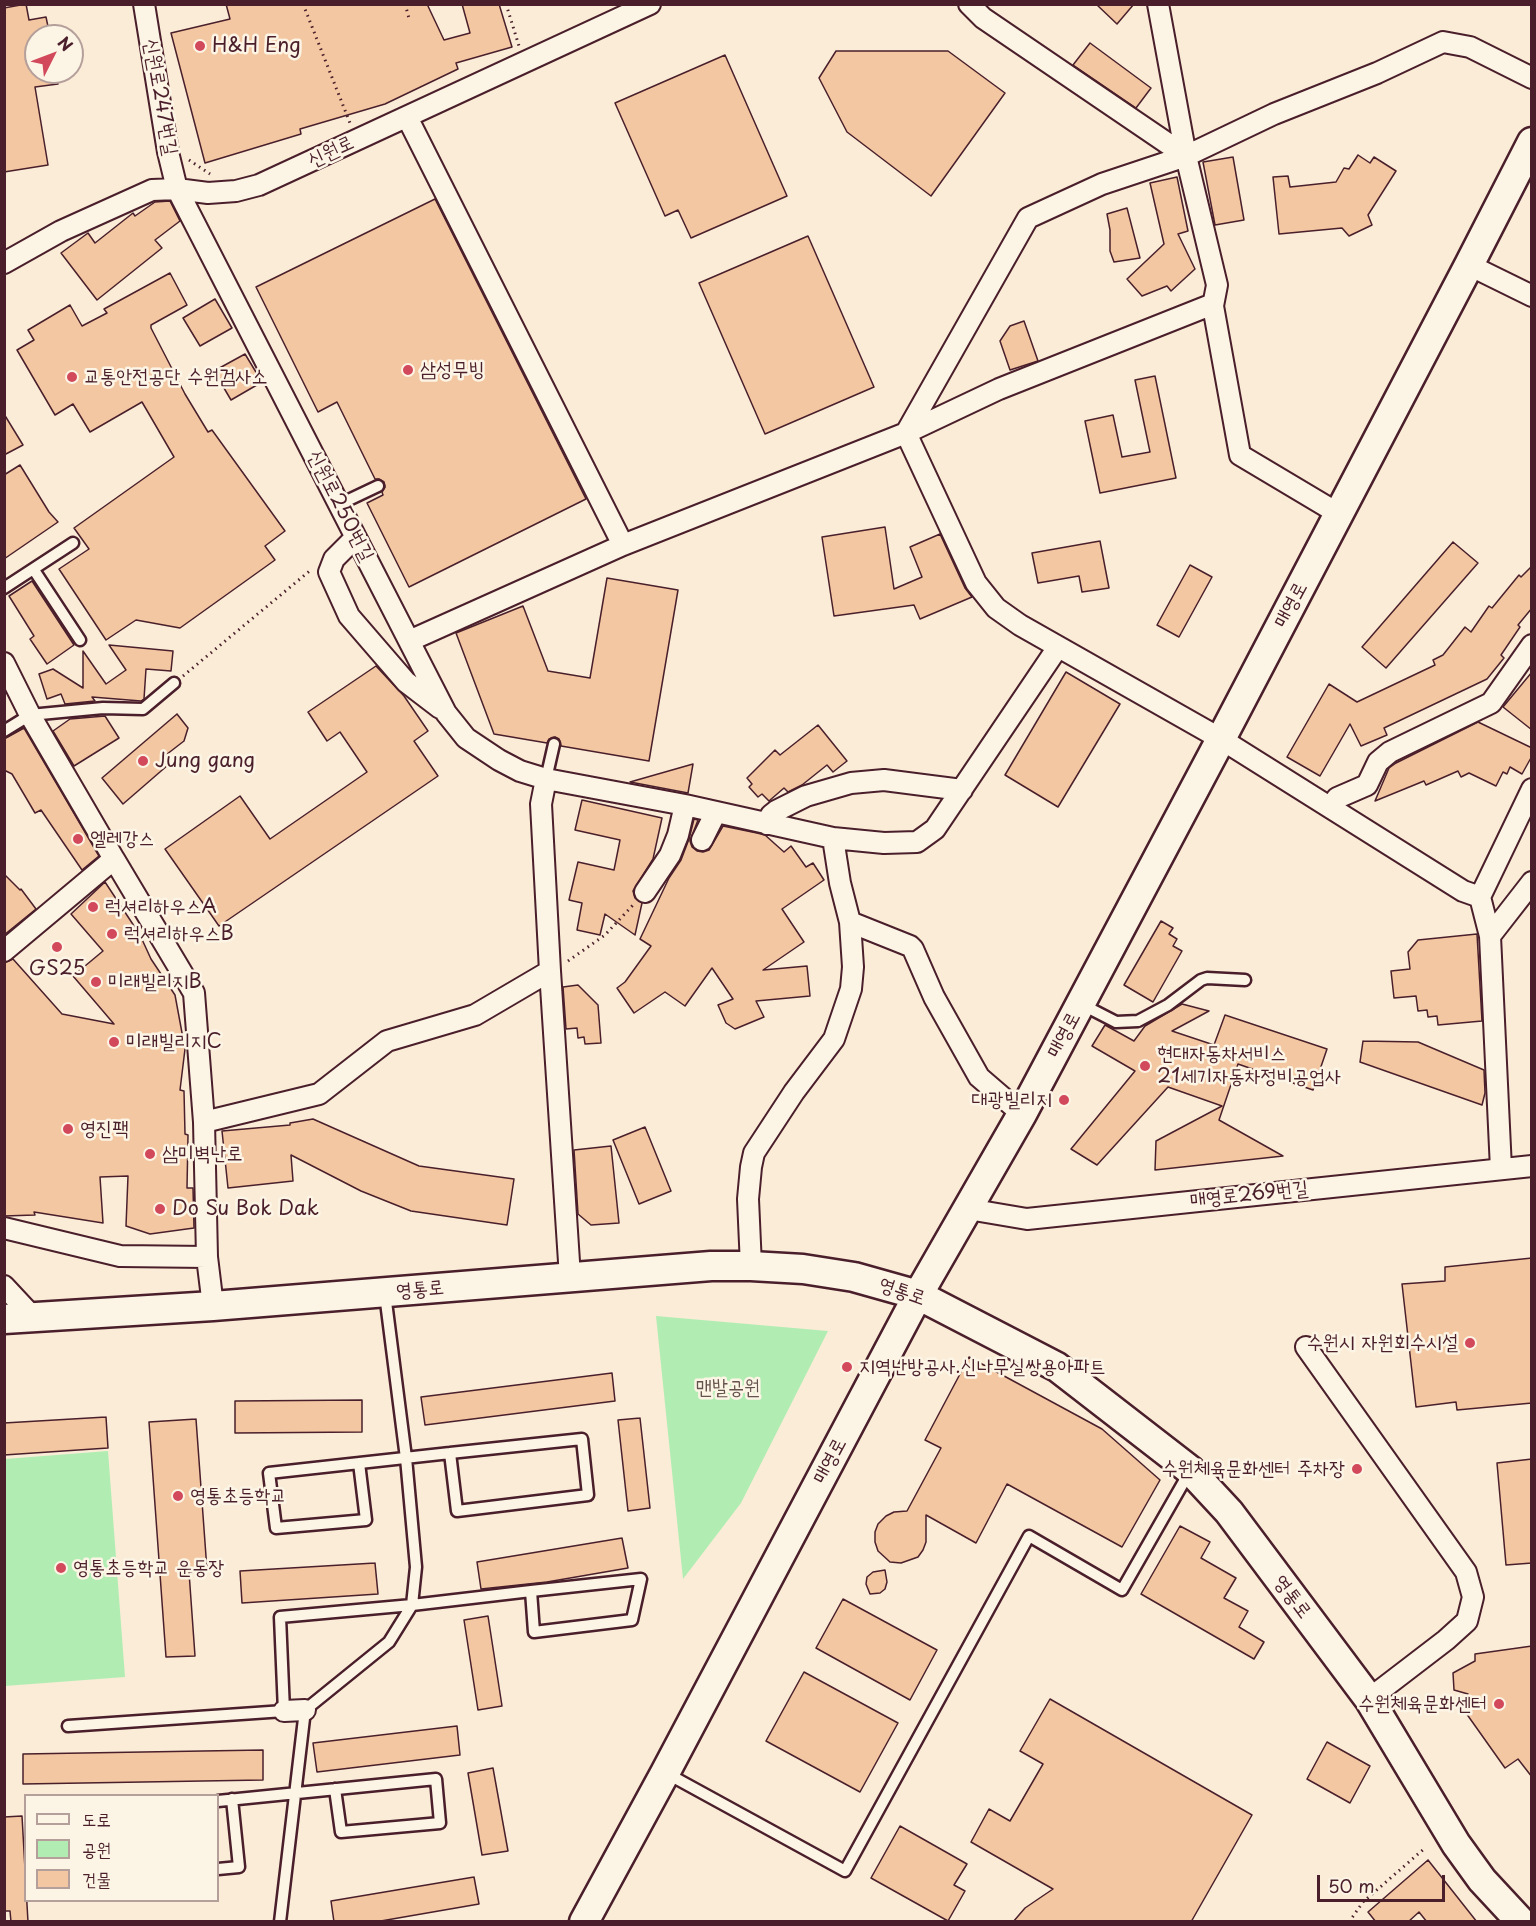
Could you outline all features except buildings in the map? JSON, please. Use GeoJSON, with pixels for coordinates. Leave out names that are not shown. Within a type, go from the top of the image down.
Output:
{"type":"FeatureCollection","features":[{"type":"Feature","properties":{"kind":"street","name":"신원로247번길"},"geometry":{"type":"LineString","coordinates":[[144,4],[168,152],[177,189]]}},
{"type":"Feature","properties":{"kind":"street","name":"신원로"},"geometry":{"type":"LineString","coordinates":[[4,263],[61,231],[152,190],[177,189],[208,193],[236,191],[259,185],[650,4]]}},
{"type":"Feature","properties":{"kind":"street"},"geometry":{"type":"LineString","coordinates":[[969,4],[983,18],[1186,156]]}},
{"type":"Feature","properties":{"kind":"street"},"geometry":{"type":"LineString","coordinates":[[1158,4],[1186,156],[1217,285],[1213,303],[1240,455],[1339,514]]}},
{"type":"Feature","properties":{"kind":"street"},"geometry":{"type":"LineString","coordinates":[[906,433],[1028,218],[1102,184],[1186,156],[1274,114],[1377,73],[1443,42],[1470,47],[1532,78]]}},
{"type":"Feature","properties":{"kind":"street"},"geometry":{"type":"LineString","coordinates":[[407,117],[623,545]]}},
{"type":"Feature","properties":{"kind":"street","name":"매영로"},"geometry":{"type":"LineString","coordinates":[[584,1922],[918,1295],[1022,1114],[1081,1004],[1532,142]]}},
{"type":"Feature","properties":{"kind":"street","name":"신원로250번길"},"geometry":{"type":"LineString","coordinates":[[177,189],[446,713],[466,738],[520,771],[546,779],[685,805],[833,837],[884,843],[917,842],[935,829],[1058,647]]}},
{"type":"Feature","properties":{"kind":"street"},"geometry":{"type":"LineString","coordinates":[[1469,265],[1532,296]]}},
{"type":"Feature","properties":{"kind":"street"},"geometry":{"type":"LineString","coordinates":[[409,640],[623,545],[906,433],[999,389],[1213,303]]}},
{"type":"Feature","properties":{"kind":"street"},"geometry":{"type":"LineString","coordinates":[[906,433],[976,583],[996,608],[1007,617],[1221,739],[1463,891],[1480,897]]}},
{"type":"Feature","properties":{"kind":"street"},"geometry":{"type":"LineString","coordinates":[[355,538],[330,565],[331,579],[349,616],[406,682],[446,713]]}},
{"type":"Feature","properties":{"kind":"street"},"geometry":{"type":"LineString","coordinates":[[1331,808],[1337,798],[1367,786],[1378,762],[1390,752],[1491,703],[1532,645]]}},
{"type":"Feature","properties":{"kind":"street"},"geometry":{"type":"LineString","coordinates":[[4,663],[30,715],[194,993],[204,1122],[207,1257],[213,1306]]}},
{"type":"Feature","properties":{"kind":"street"},"geometry":{"type":"LineString","coordinates":[[546,779],[541,804],[570,1277]]}},
{"type":"Feature","properties":{"kind":"street"},"geometry":{"type":"LineString","coordinates":[[767,824],[771,814],[796,801],[851,783],[884,780],[962,790]]}},
{"type":"Feature","properties":{"kind":"street"},"geometry":{"type":"LineString","coordinates":[[1501,1168],[1490,936],[1480,897],[1532,789]]}},
{"type":"Feature","properties":{"kind":"street"},"geometry":{"type":"LineString","coordinates":[[645,892],[670,855],[678,835],[685,805]]}},
{"type":"Feature","properties":{"kind":"street"},"geometry":{"type":"LineString","coordinates":[[702,840],[713,818],[713,812]]}},
{"type":"Feature","properties":{"kind":"street"},"geometry":{"type":"LineString","coordinates":[[751,1266],[748,1199],[754,1153],[837,1033],[852,978],[850,922],[840,883],[833,837]]}},
{"type":"Feature","properties":{"kind":"street"},"geometry":{"type":"LineString","coordinates":[[4,951],[114,859]]}},
{"type":"Feature","properties":{"kind":"street"},"geometry":{"type":"LineString","coordinates":[[1490,936],[1532,882]]}},
{"type":"Feature","properties":{"kind":"street"},"geometry":{"type":"LineString","coordinates":[[850,922],[910,946],[934,997],[979,1077],[1022,1114]]}},
{"type":"Feature","properties":{"kind":"street"},"geometry":{"type":"LineString","coordinates":[[204,1122],[319,1094],[387,1041],[475,1015],[550,971]]}},
{"type":"Feature","properties":{"kind":"street","name":"매영로269번길"},"geometry":{"type":"LineString","coordinates":[[968,1209],[1027,1219],[1532,1166]]}},
{"type":"Feature","properties":{"kind":"street"},"geometry":{"type":"LineString","coordinates":[[4,1228],[120,1256],[207,1257]]}},
{"type":"Feature","properties":{"kind":"street","name":"영통로"},"geometry":{"type":"LineString","coordinates":[[18,1317],[213,1306],[657,1269],[751,1266],[803,1269],[854,1277],[918,1295],[1057,1367],[1190,1470],[1229,1512],[1368,1700],[1456,1844],[1482,1880],[1521,1922]]}},
{"type":"Feature","properties":{"kind":"street"},"geometry":{"type":"LineString","coordinates":[[4,1286],[18,1317]]}},
{"type":"Feature","properties":{"kind":"street"},"geometry":{"type":"LineString","coordinates":[[1306,1347],[1467,1572],[1473,1597],[1467,1621],[1368,1700]]}},
{"type":"Feature","properties":{"kind":"street"},"geometry":{"type":"LineString","coordinates":[[284,1711],[305,1710]]}},
{"type":"Feature","properties":{"kind":"lane"},"geometry":{"type":"LineString","coordinates":[[340,504],[378,486]]}},
{"type":"Feature","properties":{"kind":"lane"},"geometry":{"type":"LineString","coordinates":[[4,588],[73,543]]}},
{"type":"Feature","properties":{"kind":"lane"},"geometry":{"type":"LineString","coordinates":[[34,570],[80,640]]}},
{"type":"Feature","properties":{"kind":"lane"},"geometry":{"type":"LineString","coordinates":[[4,731],[30,715],[103,708],[143,709],[174,682]]}},
{"type":"Feature","properties":{"kind":"lane"},"geometry":{"type":"LineString","coordinates":[[546,779],[554,744]]}},
{"type":"Feature","properties":{"kind":"lane"},"geometry":{"type":"LineString","coordinates":[[1081,1004],[1116,1022],[1138,1021],[1168,1005],[1201,980],[1207,978],[1245,980]]}},
{"type":"Feature","properties":{"kind":"lane"},"geometry":{"type":"LineString","coordinates":[[280,1922],[305,1710],[389,1642],[412,1605],[416,1567],[406,1458],[385,1293]]}},
{"type":"Feature","properties":{"kind":"lane"},"geometry":{"type":"LineString","coordinates":[[359,1463],[366,1520],[276,1528],[269,1473],[359,1463],[406,1458],[450,1453],[582,1439],[588,1495],[457,1511],[450,1453]]}},
{"type":"Feature","properties":{"kind":"lane"},"geometry":{"type":"LineString","coordinates":[[665,1773],[845,1870],[1029,1536],[1122,1590],[1190,1470]]}},
{"type":"Feature","properties":{"kind":"lane"},"geometry":{"type":"LineString","coordinates":[[68,1726],[284,1711],[280,1617],[412,1605],[531,1591],[641,1579],[632,1620],[534,1632],[531,1591]]}},
{"type":"Feature","properties":{"kind":"lane"},"geometry":{"type":"LineString","coordinates":[[219,1801],[436,1779],[440,1823],[341,1832],[335,1790]]}},
{"type":"Feature","properties":{"kind":"lane"},"geometry":{"type":"LineString","coordinates":[[219,1869],[239,1867],[232,1799]]}},
{"type":"Feature","properties":{"kind":"path"},"geometry":{"type":"LineString","coordinates":[[303,4],[351,126]]}},
{"type":"Feature","properties":{"kind":"path"},"geometry":{"type":"LineString","coordinates":[[405,4],[409,18]]}},
{"type":"Feature","properties":{"kind":"path"},"geometry":{"type":"LineString","coordinates":[[506,4],[521,53]]}},
{"type":"Feature","properties":{"kind":"path"},"geometry":{"type":"LineString","coordinates":[[187,150],[189,161],[214,176]]}},
{"type":"Feature","properties":{"kind":"path"},"geometry":{"type":"LineString","coordinates":[[174,682],[319,563],[330,565]]}},
{"type":"Feature","properties":{"kind":"path"},"geometry":{"type":"LineString","coordinates":[[550,971],[586,950],[604,935],[645,892]]}},
{"type":"Feature","properties":{"kind":"path"},"geometry":{"type":"LineString","coordinates":[[1349,1922],[1363,1902],[1425,1848]]}},
{"type":"Feature","properties":{"kind":"green space","name":"맨발공원"},"geometry":{"type":"Polygon","coordinates":[[[656,1316],[828,1331],[741,1503],[683,1579],[656,1316]]]}},
{"type":"Feature","properties":{"kind":"green space","name":"영통초등학교 운동장"},"geometry":{"type":"Polygon","coordinates":[[[108,1451],[125,1677],[5,1686],[5,1459],[108,1451]]]}},
{"type":"Feature","properties":{"kind":"place","name":"H&H Eng"},"geometry":{"type":"Point","coordinates":[200,46]}},
{"type":"Feature","properties":{"kind":"place","name":"삼성무빙"},"geometry":{"type":"Point","coordinates":[408,370]}},
{"type":"Feature","properties":{"kind":"place","name":"교통안전공단 수원검사소"},"geometry":{"type":"Point","coordinates":[72,377]}},
{"type":"Feature","properties":{"kind":"place","name":"Jung gang"},"geometry":{"type":"Point","coordinates":[143,761]}},
{"type":"Feature","properties":{"kind":"place","name":"엘레강스"},"geometry":{"type":"Point","coordinates":[78,839]}},
{"type":"Feature","properties":{"kind":"place","name":"럭셔리하우스A"},"geometry":{"type":"Point","coordinates":[93,907]}},
{"type":"Feature","properties":{"kind":"place","name":"럭셔리하우스B"},"geometry":{"type":"Point","coordinates":[112,934]}},
{"type":"Feature","properties":{"kind":"place","name":"GS25"},"geometry":{"type":"Point","coordinates":[57,947]}},
{"type":"Feature","properties":{"kind":"place","name":"미래빌리지B"},"geometry":{"type":"Point","coordinates":[96,982]}},
{"type":"Feature","properties":{"kind":"place","name":"미래빌리지C"},"geometry":{"type":"Point","coordinates":[114,1042]}},
{"type":"Feature","properties":{"kind":"place","name":"현대자동차서비스 21세기자동차정비공업사"},"geometry":{"type":"Point","coordinates":[1145,1066]}},
{"type":"Feature","properties":{"kind":"place","name":"대광빌리지"},"geometry":{"type":"Point","coordinates":[1064,1100]}},
{"type":"Feature","properties":{"kind":"place","name":"영진팩"},"geometry":{"type":"Point","coordinates":[68,1129]}},
{"type":"Feature","properties":{"kind":"place","name":"삼미벽난로"},"geometry":{"type":"Point","coordinates":[150,1154]}},
{"type":"Feature","properties":{"kind":"place","name":"Do Su Bok Dak"},"geometry":{"type":"Point","coordinates":[160,1209]}},
{"type":"Feature","properties":{"kind":"place","name":"수원시 자원회수시설"},"geometry":{"type":"Point","coordinates":[1470,1343]}},
{"type":"Feature","properties":{"kind":"place","name":"지역난방공사.신나무실쌍용아파트"},"geometry":{"type":"Point","coordinates":[847,1367]}},
{"type":"Feature","properties":{"kind":"place","name":"수원체육문화센터 주차장"},"geometry":{"type":"Point","coordinates":[1357,1469]}},
{"type":"Feature","properties":{"kind":"place","name":"영통초등학교"},"geometry":{"type":"Point","coordinates":[178,1496]}},
{"type":"Feature","properties":{"kind":"place","name":"영통초등학교 운동장"},"geometry":{"type":"Point","coordinates":[61,1568]}},
{"type":"Feature","properties":{"kind":"place","name":"수원체육문화센터"},"geometry":{"type":"Point","coordinates":[1499,1704]}}]}
